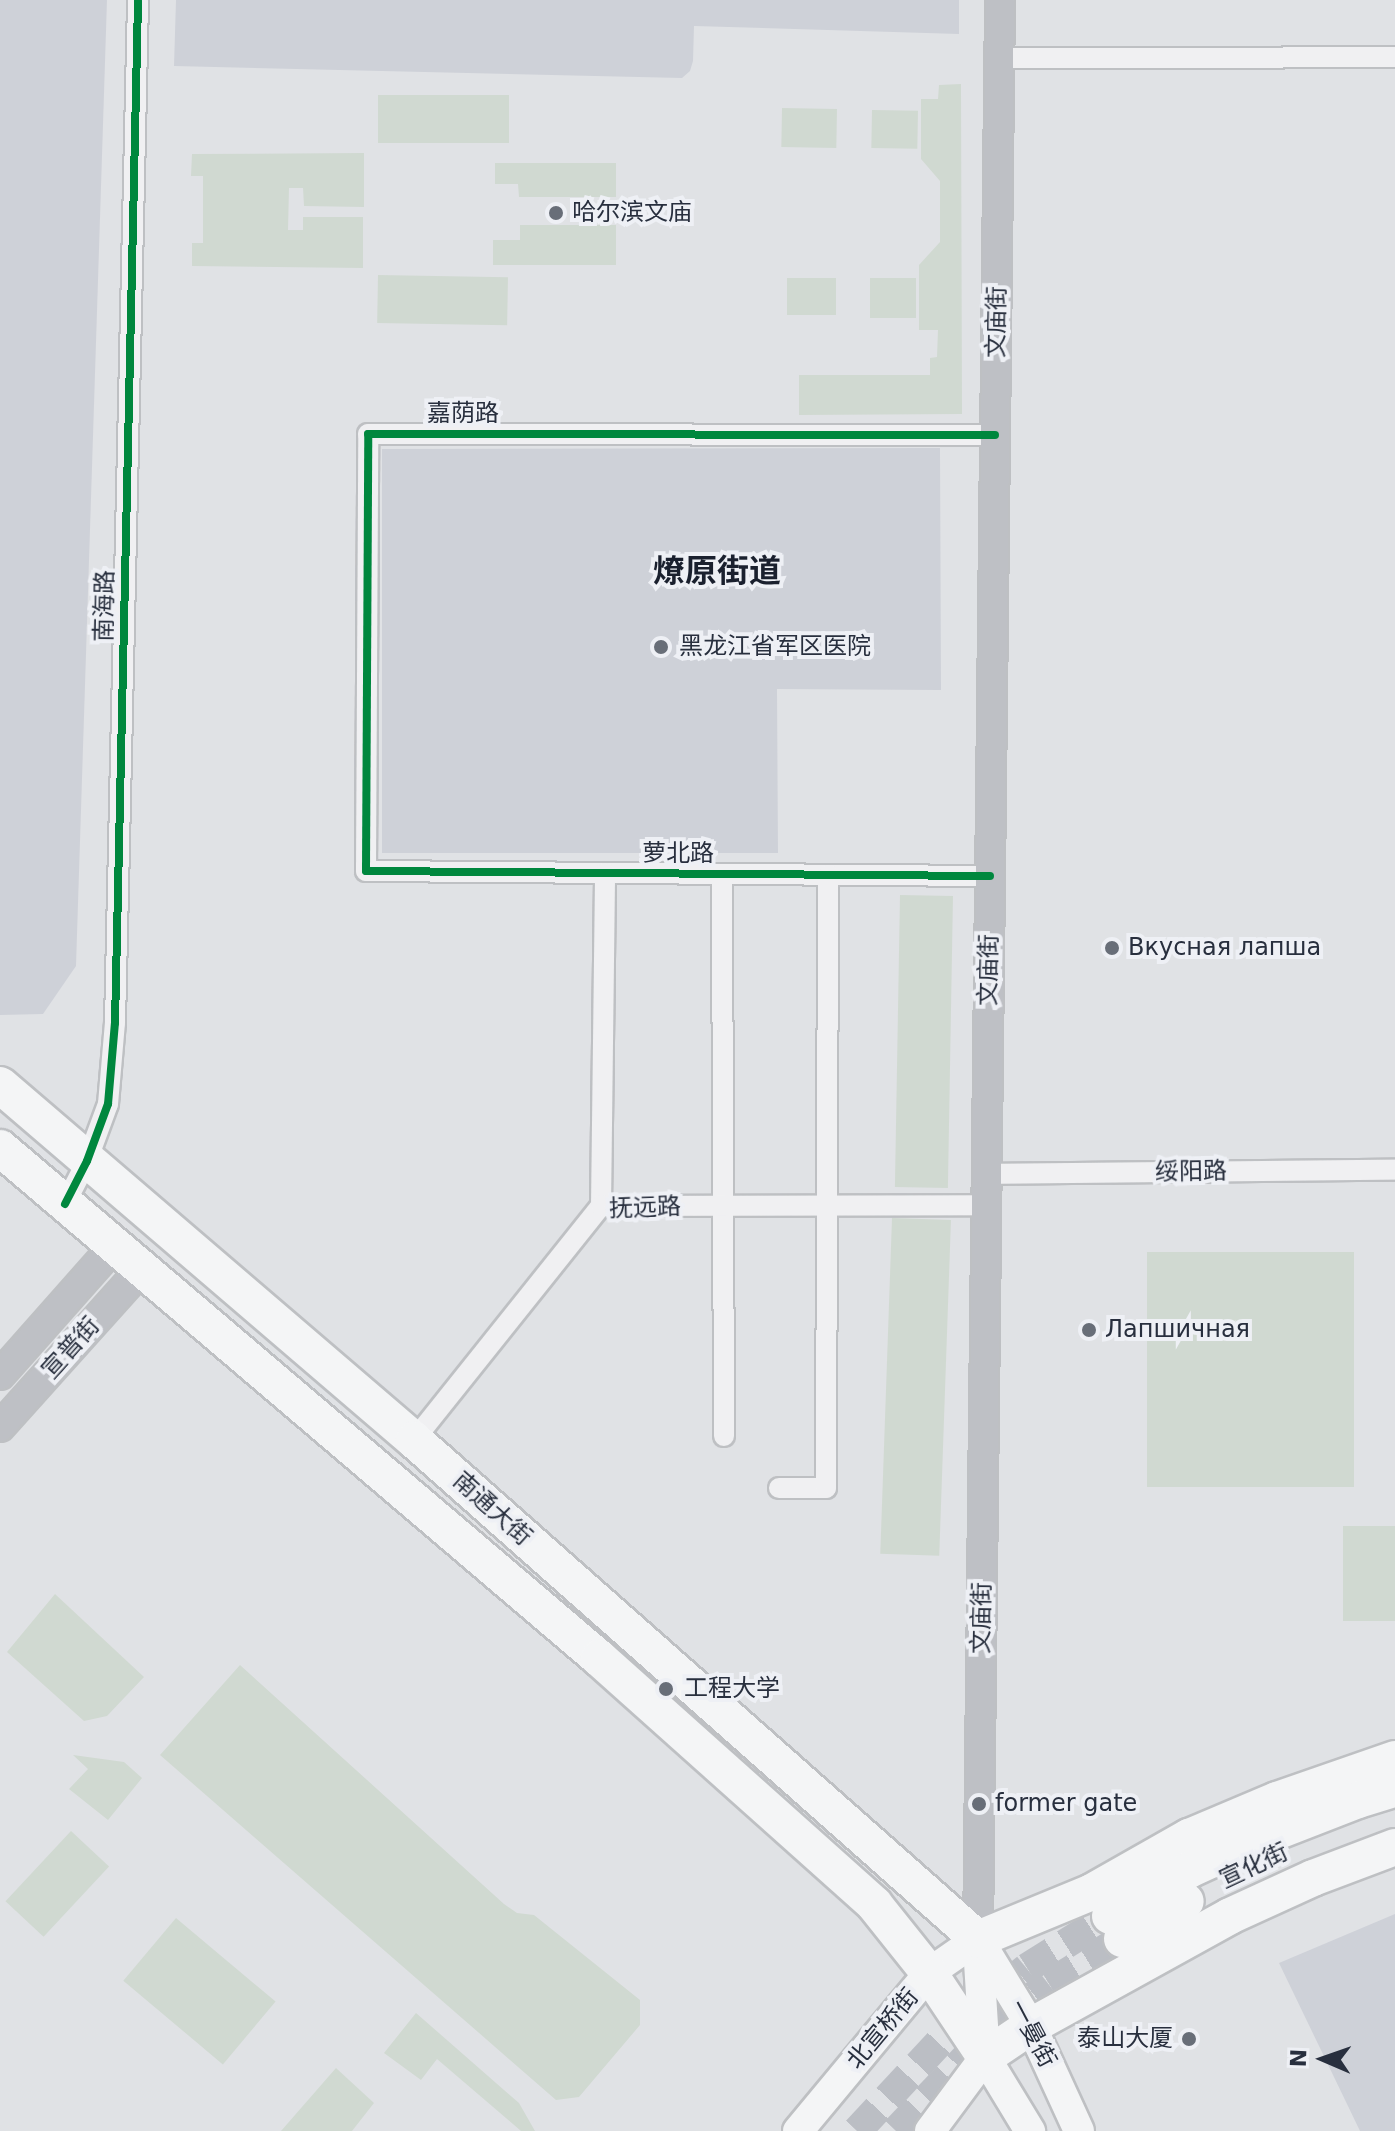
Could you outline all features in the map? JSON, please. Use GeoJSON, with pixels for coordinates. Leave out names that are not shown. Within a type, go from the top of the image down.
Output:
{"type":"FeatureCollection","features":[{"type":"Feature","properties":{"kind":"highway","name":"南通大街"},"geometry":{"type":"LineString","coordinates":[[0,1085],[414,1440],[978,1939]]}},
{"type":"Feature","properties":{"kind":"highway","name":"南通大街"},"geometry":{"type":"LineString","coordinates":[[0,1148],[599,1658],[874,1904],[929,1973]]}},
{"type":"Feature","properties":{"kind":"highway"},"geometry":{"type":"LineString","coordinates":[[978,1939],[1092,1892],[1189,1837],[1277,1800],[1395,1759]]}},
{"type":"Feature","properties":{"kind":"highway","name":"宣化街"},"geometry":{"type":"LineString","coordinates":[[1395,1789],[1250,1842],[1189,1870],[1116,1928],[1297,1846],[1395,1813]]}},
{"type":"Feature","properties":{"kind":"highway"},"geometry":{"type":"LineString","coordinates":[[985,2057],[1031,2026],[1230,1916],[1313,1878],[1395,1847]]}},
{"type":"Feature","properties":{"kind":"highway","name":"一曼街"},"geometry":{"type":"LineString","coordinates":[[929,1973],[985,2057]]}},
{"type":"Feature","properties":{"kind":"main road","name":"文庙街"},"geometry":{"type":"LineString","coordinates":[[978,1939],[1000,0]]}},
{"type":"Feature","properties":{"kind":"main road","name":"宣普街"},"geometry":{"type":"LineString","coordinates":[[0,1375],[114,1246]]}},
{"type":"Feature","properties":{"kind":"main road","name":"宣普街"},"geometry":{"type":"LineString","coordinates":[[0,1427],[142,1269]]}},
{"type":"Feature","properties":{"kind":"main road","name":"北宣桥街"},"geometry":{"type":"LineString","coordinates":[[798,2131],[929,1973],[978,1939]]}},
{"type":"Feature","properties":{"kind":"main road","name":"一曼街"},"geometry":{"type":"LineString","coordinates":[[978,1939],[1031,2026],[1079,2131]]}},
{"type":"Feature","properties":{"kind":"main road"},"geometry":{"type":"LineString","coordinates":[[930,2131],[985,2057],[978,1939]]}},
{"type":"Feature","properties":{"kind":"main road","name":"一曼街"},"geometry":{"type":"LineString","coordinates":[[985,2057],[1030,2131]]}},
{"type":"Feature","properties":{"kind":"street","name":"南海路"},"geometry":{"type":"LineString","coordinates":[[65,1204],[87,1161],[108,1104],[115,1023],[138,0]]}},
{"type":"Feature","properties":{"kind":"street"},"geometry":{"type":"LineString","coordinates":[[1000,58],[1395,57]]}},
{"type":"Feature","properties":{"kind":"street","name":"嘉荫路"},"geometry":{"type":"LineString","coordinates":[[366,871],[368,434],[995,435]]}},
{"type":"Feature","properties":{"kind":"street","name":"萝北路"},"geometry":{"type":"LineString","coordinates":[[366,871],[990,876]]}},
{"type":"Feature","properties":{"kind":"street"},"geometry":{"type":"LineString","coordinates":[[601,1206],[605,873]]}},
{"type":"Feature","properties":{"kind":"street"},"geometry":{"type":"LineString","coordinates":[[722,874],[724,1436]]}},
{"type":"Feature","properties":{"kind":"street"},"geometry":{"type":"LineString","coordinates":[[779,1488],[826,1488],[828,875]]}},
{"type":"Feature","properties":{"kind":"street","name":"绥阳路"},"geometry":{"type":"LineString","coordinates":[[987,1174],[1395,1170]]}},
{"type":"Feature","properties":{"kind":"street","name":"抚远路"},"geometry":{"type":"LineString","coordinates":[[414,1440],[601,1206],[986,1205]]}},
{"type":"Feature","properties":{"kind":"shaded area"},"geometry":{"type":"Polygon","coordinates":[[[0,0],[107,0],[76,966],[43,1014],[0,1015],[0,0]]]}},
{"type":"Feature","properties":{"kind":"shaded area"},"geometry":{"type":"Polygon","coordinates":[[[176,0],[959,0],[959,34],[694,26],[693,61],[690,71],[682,78],[174,66],[176,0]]]}},
{"type":"Feature","properties":{"kind":"shaded area"},"geometry":{"type":"Polygon","coordinates":[[[961,84],[962,414],[799,415],[799,375],[930,375],[930,358],[937,357],[938,330],[919,330],[919,265],[940,242],[940,181],[921,159],[921,99],[938,99],[939,85],[961,84]]]}},
{"type":"Feature","properties":{"kind":"shaded area"},"geometry":{"type":"Polygon","coordinates":[[[378,95],[509,95],[509,143],[378,143],[378,95]]]}},
{"type":"Feature","properties":{"kind":"shaded area"},"geometry":{"type":"Polygon","coordinates":[[[782,108],[837,109],[836,148],[781,147],[782,108]]]}},
{"type":"Feature","properties":{"kind":"shaded area"},"geometry":{"type":"Polygon","coordinates":[[[872,110],[918,111],[917,149],[871,148],[872,110]]]}},
{"type":"Feature","properties":{"kind":"shaded area"},"geometry":{"type":"Polygon","coordinates":[[[364,153],[364,207],[304,206],[303,188],[289,188],[288,230],[303,230],[303,217],[363,217],[363,268],[192,266],[192,243],[203,243],[203,176],[191,176],[192,154],[364,153]]]}},
{"type":"Feature","properties":{"kind":"shaded area"},"geometry":{"type":"Polygon","coordinates":[[[495,163],[616,163],[616,197],[519,197],[518,184],[495,184],[495,163]]]}},
{"type":"Feature","properties":{"kind":"shaded area"},"geometry":{"type":"Polygon","coordinates":[[[520,225],[616,225],[616,265],[493,265],[493,240],[520,240],[520,225]]]}},
{"type":"Feature","properties":{"kind":"shaded area"},"geometry":{"type":"Polygon","coordinates":[[[378,275],[508,277],[507,325],[377,323],[378,275]]]}},
{"type":"Feature","properties":{"kind":"shaded area"},"geometry":{"type":"Polygon","coordinates":[[[787,278],[836,278],[836,315],[787,315],[787,278]]]}},
{"type":"Feature","properties":{"kind":"shaded area"},"geometry":{"type":"Polygon","coordinates":[[[870,278],[916,278],[916,318],[870,318],[870,278]]]}},
{"type":"Feature","properties":{"kind":"shaded area","name":"黑龙江省军区医院"},"geometry":{"type":"Polygon","coordinates":[[[940,448],[941,690],[777,689],[778,853],[382,853],[382,449],[940,448]]]}},
{"type":"Feature","properties":{"kind":"shaded area"},"geometry":{"type":"Polygon","coordinates":[[[900,895],[953,896],[948,1188],[895,1187],[900,895]]]}},
{"type":"Feature","properties":{"kind":"shaded area"},"geometry":{"type":"Polygon","coordinates":[[[892,1218],[951,1220],[939,1556],[880,1554],[892,1218]]]}},
{"type":"Feature","properties":{"kind":"shaded area"},"geometry":{"type":"Polygon","coordinates":[[[1147,1252],[1354,1252],[1354,1487],[1147,1487],[1147,1252]]]}},
{"type":"Feature","properties":{"kind":"shaded area"},"geometry":{"type":"Polygon","coordinates":[[[1343,1526],[1395,1526],[1395,1621],[1343,1621],[1343,1526]]]}},
{"type":"Feature","properties":{"kind":"shaded area"},"geometry":{"type":"Polygon","coordinates":[[[55,1594],[144,1677],[107,1716],[84,1721],[7,1652],[55,1594]]]}},
{"type":"Feature","properties":{"kind":"shaded area"},"geometry":{"type":"Polygon","coordinates":[[[240,1665],[504,1904],[517,1913],[534,1915],[640,2000],[640,2025],[579,2097],[556,2100],[160,1755],[240,1665]]]}},
{"type":"Feature","properties":{"kind":"shaded area"},"geometry":{"type":"Polygon","coordinates":[[[73,1755],[124,1762],[142,1778],[108,1820],[69,1789],[88,1769],[73,1755]]]}},
{"type":"Feature","properties":{"kind":"shaded area"},"geometry":{"type":"Polygon","coordinates":[[[71,1831],[109,1866],[44,1937],[6,1901],[71,1831]]]}},
{"type":"Feature","properties":{"kind":"shaded area"},"geometry":{"type":"Polygon","coordinates":[[[1395,1914],[1395,2131],[1360,2131],[1279,1963],[1395,1914]]]}},
{"type":"Feature","properties":{"kind":"shaded area"},"geometry":{"type":"Polygon","coordinates":[[[176,1918],[276,2002],[223,2064],[123,1981],[176,1918]]]}},
{"type":"Feature","properties":{"kind":"shaded area"},"geometry":{"type":"Polygon","coordinates":[[[416,2013],[519,2103],[535,2131],[521,2131],[437,2059],[421,2080],[384,2053],[416,2013]]]}},
{"type":"Feature","properties":{"kind":"shaded area"},"geometry":{"type":"Polygon","coordinates":[[[336,2068],[374,2103],[352,2131],[281,2131],[336,2068]]]}},
{"type":"Feature","properties":{"kind":"tunnel"},"geometry":{"type":"LineString","coordinates":[[857,2131],[950,2031],[1027,1968],[1110,1916]]}},
{"type":"Feature","properties":{"kind":"tunnel"},"geometry":{"type":"LineString","coordinates":[[896,2131],[999,2023],[1049,1984],[1122,1939]]}},
{"type":"Feature","properties":{"kind":"cycle path"},"geometry":{"type":"LineString","coordinates":[[65,1204],[87,1161],[108,1104],[115,1023],[138,0]]}},
{"type":"Feature","properties":{"kind":"cycle path"},"geometry":{"type":"LineString","coordinates":[[990,876],[366,871],[368,434],[995,435]]}},
{"type":"Feature","properties":{"kind":"place","name":"哈尔滨文庙"},"geometry":{"type":"Point","coordinates":[556,213]}},
{"type":"Feature","properties":{"kind":"place","name":"黑龙江省军区医院"},"geometry":{"type":"Point","coordinates":[661,647]}},
{"type":"Feature","properties":{"kind":"place","name":"Вкусная лапша"},"geometry":{"type":"Point","coordinates":[1112,948]}},
{"type":"Feature","properties":{"kind":"place","name":"Лапшичная"},"geometry":{"type":"Point","coordinates":[1089,1330]}},
{"type":"Feature","properties":{"kind":"place","name":"工程大学"},"geometry":{"type":"Point","coordinates":[666,1689]}},
{"type":"Feature","properties":{"kind":"place","name":"former gate"},"geometry":{"type":"Point","coordinates":[979,1804]}},
{"type":"Feature","properties":{"kind":"place","name":"泰山大厦"},"geometry":{"type":"Point","coordinates":[1189,2039]}},
{"type":"Feature","properties":{"kind":"district","name":"燎原街道"},"geometry":{"type":"Point","coordinates":[717,571]}}]}
